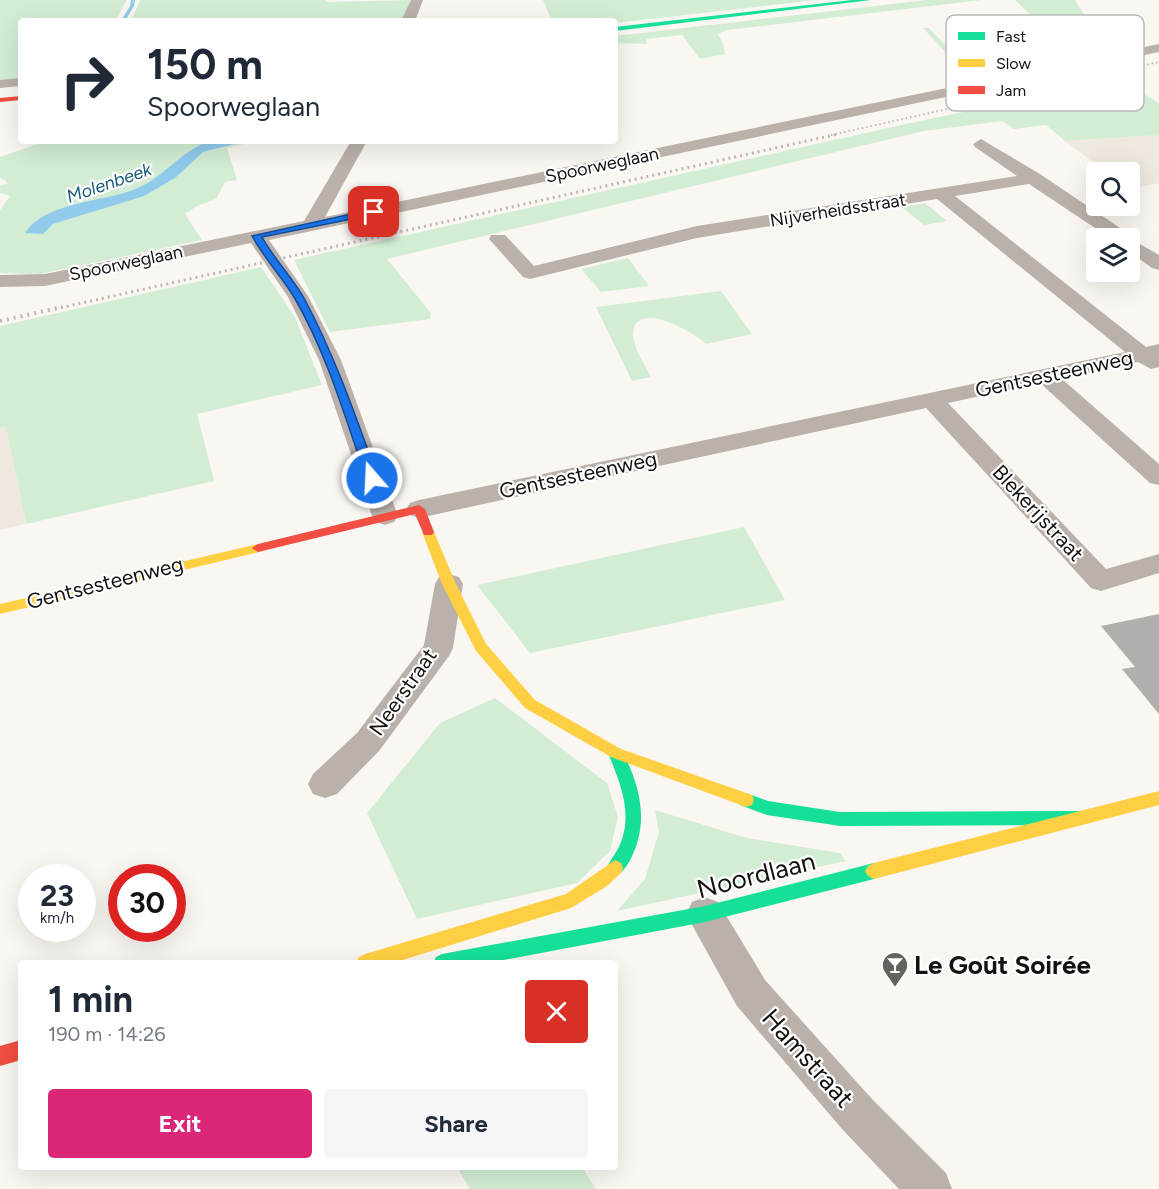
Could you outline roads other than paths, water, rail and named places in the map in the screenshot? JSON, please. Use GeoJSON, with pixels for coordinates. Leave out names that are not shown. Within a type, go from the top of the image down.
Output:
{"type":"FeatureCollection","features":[{"type":"Feature","properties":{"kind":"street"},"geometry":{"type":"LineString","coordinates":[[409,18],[417,0]]}},
{"type":"Feature","properties":{"kind":"street"},"geometry":{"type":"LineString","coordinates":[[618,29],[868,0]]}},
{"type":"Feature","properties":{"kind":"street","name":"Spoorweglaan"},"geometry":{"type":"LineString","coordinates":[[1144,51],[1159,48]]}},
{"type":"Feature","properties":{"kind":"street"},"geometry":{"type":"LineString","coordinates":[[0,84],[18,82]]}},
{"type":"Feature","properties":{"kind":"street","name":"Spoorweglaan"},"geometry":{"type":"LineString","coordinates":[[0,280],[45,280],[946,92]]}},
{"type":"Feature","properties":{"kind":"street"},"geometry":{"type":"LineString","coordinates":[[0,100],[18,98]]}},
{"type":"Feature","properties":{"kind":"street"},"geometry":{"type":"LineString","coordinates":[[311,225],[357,144]]}},
{"type":"Feature","properties":{"kind":"street"},"geometry":{"type":"LineString","coordinates":[[981,144],[1107,228]]}},
{"type":"Feature","properties":{"kind":"street"},"geometry":{"type":"LineString","coordinates":[[942,194],[1034,178]]}},
{"type":"Feature","properties":{"kind":"street"},"geometry":{"type":"LineString","coordinates":[[942,194],[1153,358]]}},
{"type":"Feature","properties":{"kind":"street","name":"Nijverheidsstraat"},"geometry":{"type":"LineString","coordinates":[[498,239],[530,273],[697,232],[942,194]]}},
{"type":"Feature","properties":{"kind":"street"},"geometry":{"type":"LineString","coordinates":[[257,236],[266,253],[298,296],[330,360],[385,516]]}},
{"type":"Feature","properties":{"kind":"street"},"geometry":{"type":"LineString","coordinates":[[1140,251],[1159,264]]}},
{"type":"Feature","properties":{"kind":"street","name":"Gentsesteenweg"},"geometry":{"type":"LineString","coordinates":[[0,609],[419,508],[933,401],[1044,375],[1153,358]]}},
{"type":"Feature","properties":{"kind":"street"},"geometry":{"type":"LineString","coordinates":[[1044,375],[1159,477]]}},
{"type":"Feature","properties":{"kind":"street","name":"Blekerijstraat"},"geometry":{"type":"LineString","coordinates":[[933,401],[1101,581],[1159,563]]}},
{"type":"Feature","properties":{"kind":"street","name":"Noordlaan"},"geometry":{"type":"LineString","coordinates":[[419,508],[449,584],[481,647],[530,704],[616,753],[767,808],[840,819],[1078,818]]}},
{"type":"Feature","properties":{"kind":"street","name":"Neerstraat"},"geometry":{"type":"LineString","coordinates":[[325,784],[368,742],[438,648],[449,584]]}},
{"type":"Feature","properties":{"kind":"street"},"geometry":{"type":"LineString","coordinates":[[375,960],[571,900],[593,889],[614,871],[628,847],[634,820],[631,793],[616,753]]}},
{"type":"Feature","properties":{"kind":"street","name":"Noordlaan"},"geometry":{"type":"LineString","coordinates":[[458,960],[705,914],[1159,798]]}},
{"type":"Feature","properties":{"kind":"street","name":"Hamstraat"},"geometry":{"type":"LineString","coordinates":[[705,914],[750,993],[857,1114],[930,1189]]}},
{"type":"Feature","properties":{"kind":"street"},"geometry":{"type":"LineString","coordinates":[[0,1056],[18,1051]]}},
{"type":"Feature","properties":{"kind":"water"},"geometry":{"type":"Polygon","coordinates":[[[234,144],[203,152],[175,178],[144,196],[53,224],[43,234],[25,233],[45,215],[58,209],[117,195],[142,186],[199,146],[234,144]]]}},
{"type":"Feature","properties":{"kind":"waterway","name":"Molenbeek"},"geometry":{"type":"LineString","coordinates":[[125,18],[133,0]]}},
{"type":"Feature","properties":{"kind":"railway"},"geometry":{"type":"LineString","coordinates":[[1144,65],[1159,62]]}},
{"type":"Feature","properties":{"kind":"railway"},"geometry":{"type":"LineString","coordinates":[[831,135],[946,109]]}},
{"type":"Feature","properties":{"kind":"railway"},"geometry":{"type":"LineString","coordinates":[[55,309],[838,134]]}},
{"type":"Feature","properties":{"kind":"railway"},"geometry":{"type":"LineString","coordinates":[[0,321],[62,307]]}},
{"type":"Feature","properties":{"kind":"place","name":"Le Goût Soirée"},"geometry":{"type":"Point","coordinates":[895,988]}}]}
